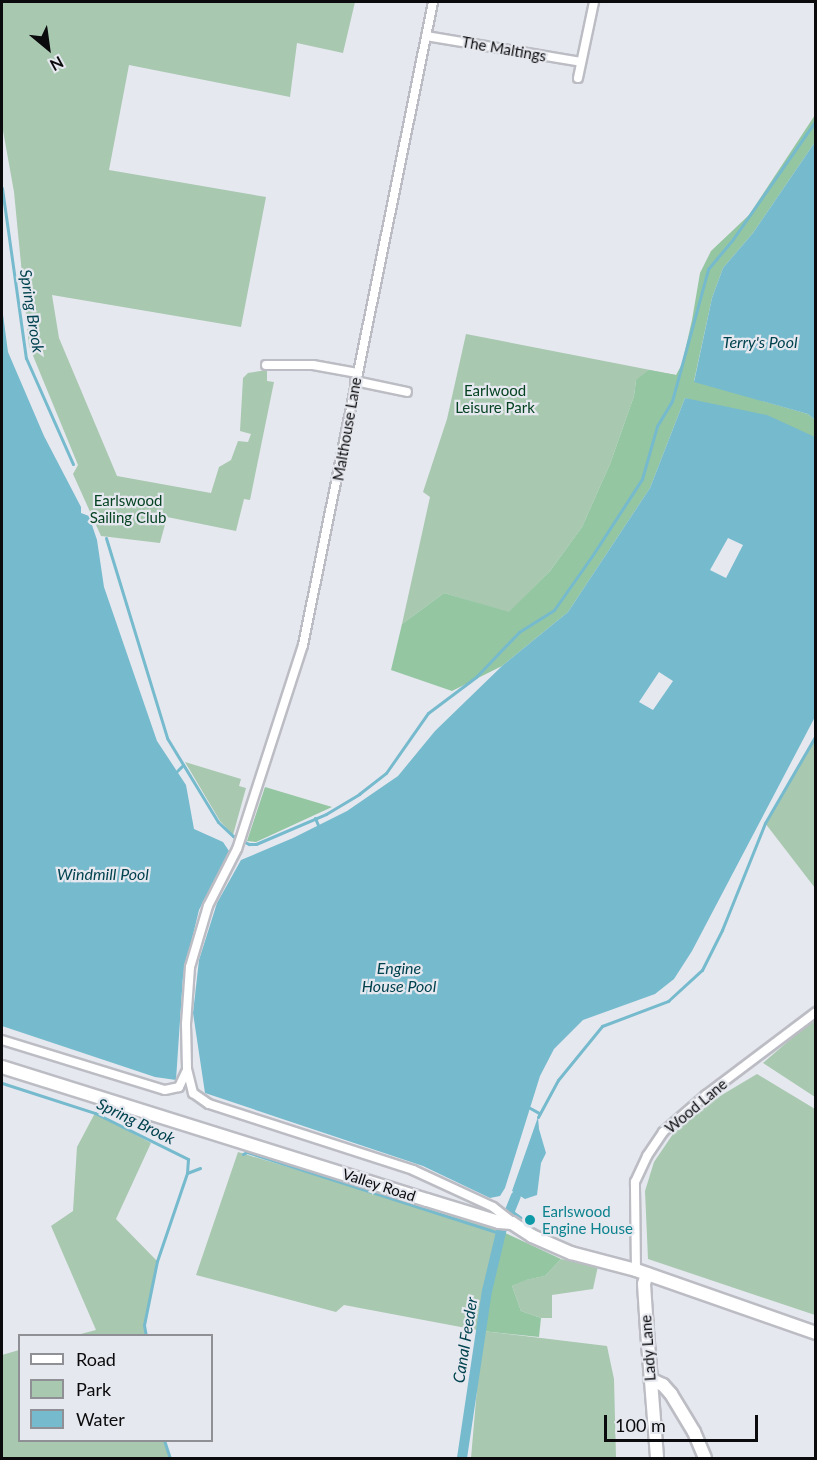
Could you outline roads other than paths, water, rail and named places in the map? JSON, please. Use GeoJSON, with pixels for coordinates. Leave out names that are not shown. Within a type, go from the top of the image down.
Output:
{"type":"FeatureCollection","features":[{"type":"Feature","properties":{"kind":"street","name":"Malthouse Lane"},"geometry":{"type":"LineString","coordinates":[[433,2],[356,377],[320,571],[303,645],[242,835],[208,906],[190,967],[186,1024],[188,1069],[193,1093],[209,1104],[413,1170],[493,1207],[512,1223]]}},
{"type":"Feature","properties":{"kind":"street"},"geometry":{"type":"LineString","coordinates":[[578,78],[594,2]]}},
{"type":"Feature","properties":{"kind":"street","name":"The Maltings"},"geometry":{"type":"LineString","coordinates":[[426,36],[581,62]]}},
{"type":"Feature","properties":{"kind":"street"},"geometry":{"type":"LineString","coordinates":[[266,365],[314,365],[407,392]]}},
{"type":"Feature","properties":{"kind":"street","name":"Wood Lane"},"geometry":{"type":"LineString","coordinates":[[641,1272],[636,1182],[647,1156],[663,1132],[706,1095],[816,1011]]}},
{"type":"Feature","properties":{"kind":"street"},"geometry":{"type":"LineString","coordinates":[[2,1040],[165,1090],[179,1087],[188,1069]]}},
{"type":"Feature","properties":{"kind":"street","name":"Valley Road"},"geometry":{"type":"LineString","coordinates":[[2,1067],[427,1200],[499,1222],[512,1223],[532,1236],[571,1253],[641,1272],[816,1333]]}},
{"type":"Feature","properties":{"kind":"street","name":"Lady Lane"},"geometry":{"type":"LineString","coordinates":[[641,1272],[644,1284],[657,1458]]}},
{"type":"Feature","properties":{"kind":"street"},"geometry":{"type":"LineString","coordinates":[[650,1378],[663,1385],[671,1394],[694,1432],[705,1458]]}},
{"type":"Feature","properties":{"kind":"water","name":"Terry's Pool"},"geometry":{"type":"Polygon","coordinates":[[[815,142],[815,420],[808,414],[694,382],[712,298],[723,268],[753,233],[815,142]]]}},
{"type":"Feature","properties":{"kind":"water","name":"Windmill Pool"},"geometry":{"type":"Polygon","coordinates":[[[2,307],[8,352],[44,436],[81,507],[81,513],[89,516],[97,540],[104,587],[157,741],[186,785],[194,829],[223,842],[229,851],[199,910],[183,976],[176,1080],[155,1077],[2,1026],[2,307]]]}},
{"type":"Feature","properties":{"kind":"water","name":"Engine House Pool"},"geometry":{"type":"Polygon","coordinates":[[[685,398],[767,415],[815,437],[816,715],[692,951],[674,979],[655,994],[583,1020],[554,1049],[540,1076],[505,1188],[500,1196],[490,1198],[423,1166],[205,1093],[193,1013],[199,960],[217,903],[241,860],[293,838],[347,811],[398,776],[435,731],[502,666],[568,612],[650,488],[685,398]],[[728,538],[710,570],[726,578],[743,545],[728,538]],[[659,672],[639,702],[653,710],[673,681],[659,672]]]}},
{"type":"Feature","properties":{"kind":"water"},"geometry":{"type":"Polygon","coordinates":[[[538,1117],[546,1153],[541,1163],[537,1195],[525,1199],[512,1191],[538,1117]]]}},
{"type":"Feature","properties":{"kind":"waterway"},"geometry":{"type":"LineString","coordinates":[[106,538],[167,738],[218,822],[233,836],[249,844],[256,844],[326,814],[359,794],[386,773],[428,713],[476,677],[519,632],[554,610],[642,479],[657,426],[672,401],[708,269],[733,239],[816,120]]}},
{"type":"Feature","properties":{"kind":"waterway","name":"Spring Brook"},"geometry":{"type":"LineString","coordinates":[[2,188],[26,358],[73,464]]}},
{"type":"Feature","properties":{"kind":"waterway"},"geometry":{"type":"LineString","coordinates":[[538,1117],[558,1080],[602,1026],[668,1001],[702,970],[722,930],[765,823],[816,735]]}},
{"type":"Feature","properties":{"kind":"waterway"},"geometry":{"type":"LineString","coordinates":[[177,771],[183,765]]}},
{"type":"Feature","properties":{"kind":"waterway"},"geometry":{"type":"LineString","coordinates":[[315,818],[318,825]]}},
{"type":"Feature","properties":{"kind":"waterway","name":"Spring Brook"},"geometry":{"type":"LineString","coordinates":[[2,1083],[95,1113],[188,1159],[187,1173],[157,1261],[144,1325],[146,1334]]}},
{"type":"Feature","properties":{"kind":"waterway"},"geometry":{"type":"LineString","coordinates":[[530,1108],[539,1113]]}},
{"type":"Feature","properties":{"kind":"waterway"},"geometry":{"type":"LineString","coordinates":[[243,1154],[247,1152],[500,1233]]}},
{"type":"Feature","properties":{"kind":"waterway"},"geometry":{"type":"LineString","coordinates":[[187,1173],[200,1168]]}},
{"type":"Feature","properties":{"kind":"waterway","name":"Canal Feeder"},"geometry":{"type":"LineString","coordinates":[[509,1213],[516,1196]]}},
{"type":"Feature","properties":{"kind":"waterway"},"geometry":{"type":"LineString","coordinates":[[510,1210],[521,1218]]}},
{"type":"Feature","properties":{"kind":"waterway","name":"Canal Feeder"},"geometry":{"type":"LineString","coordinates":[[462,1458],[487,1291],[502,1228]]}},
{"type":"Feature","properties":{"kind":"waterway","name":"Spring Brook"},"geometry":{"type":"LineString","coordinates":[[165,1442],[170,1458]]}},
{"type":"Feature","properties":{"kind":"place","name":"Earlswood Engine House"},"geometry":{"type":"Point","coordinates":[530,1220]}},
{"type":"Feature","properties":{"kind":"park label","name":"Earlwood Leisure Park"},"geometry":{"type":"Point","coordinates":[495,398]}},
{"type":"Feature","properties":{"kind":"park label","name":"Earlswood Sailing Club"},"geometry":{"type":"Point","coordinates":[128,508]}}]}
